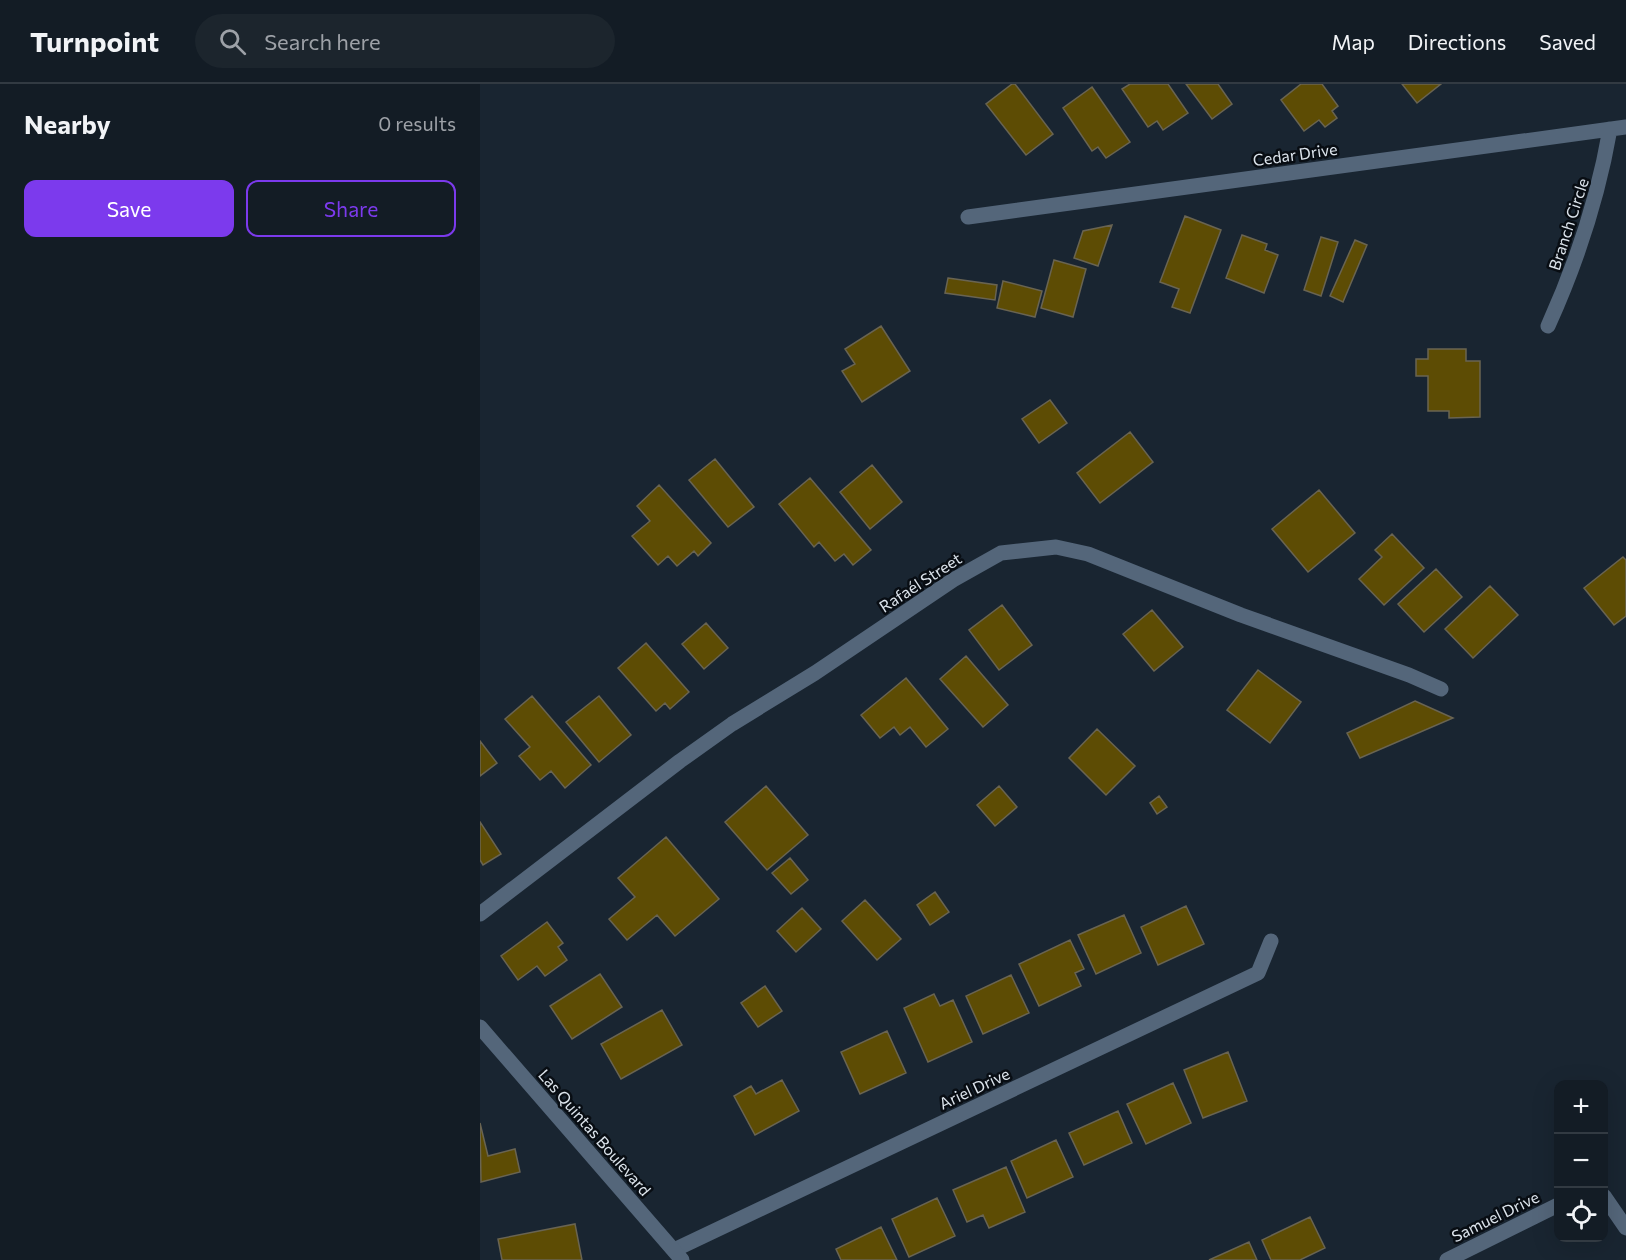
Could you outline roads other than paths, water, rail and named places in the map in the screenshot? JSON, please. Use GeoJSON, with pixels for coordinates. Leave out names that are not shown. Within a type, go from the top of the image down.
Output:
{"type":"FeatureCollection","features":[{"type":"Feature","properties":{"kind":"street","name":"Cedar Drive"},"geometry":{"type":"LineString","coordinates":[[968,217],[1626,127]]}},
{"type":"Feature","properties":{"kind":"street","name":"Branch Circle"},"geometry":{"type":"LineString","coordinates":[[1548,326],[1570,277],[1595,203],[1610,129]]}},
{"type":"Feature","properties":{"kind":"street","name":"Rafaél Street"},"geometry":{"type":"LineString","coordinates":[[480,914],[732,724],[815,673],[953,580],[1000,552],[1056,547],[1089,554],[1241,615],[1441,689]]}},
{"type":"Feature","properties":{"kind":"street","name":"Ariel Drive"},"geometry":{"type":"LineString","coordinates":[[678,1255],[1258,973],[1271,940]]}},
{"type":"Feature","properties":{"kind":"street","name":"Las Quintas Boulevard"},"geometry":{"type":"LineString","coordinates":[[480,1027],[678,1255]]}},
{"type":"Feature","properties":{"kind":"street"},"geometry":{"type":"LineString","coordinates":[[1608,1202],[1626,1228]]}},
{"type":"Feature","properties":{"kind":"street","name":"Samuel Drive"},"geometry":{"type":"LineString","coordinates":[[1447,1260],[1554,1207]]}}]}
